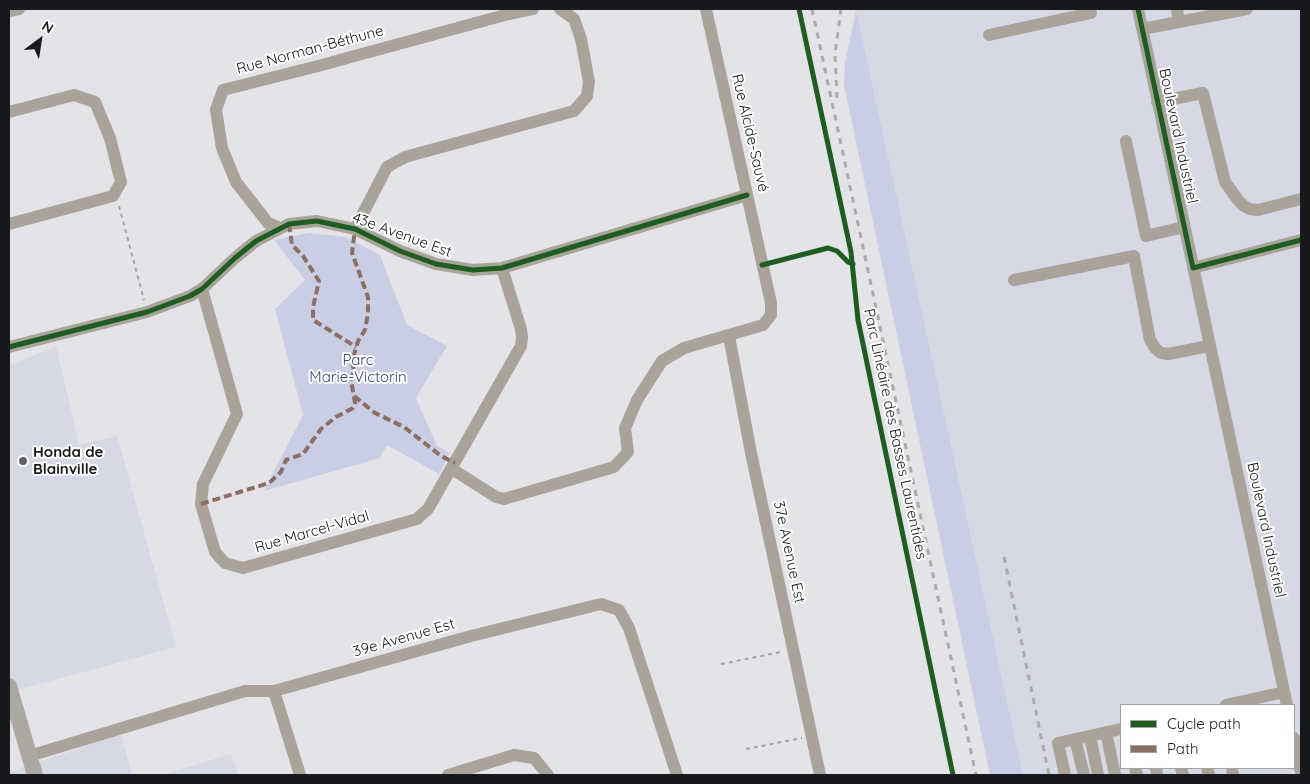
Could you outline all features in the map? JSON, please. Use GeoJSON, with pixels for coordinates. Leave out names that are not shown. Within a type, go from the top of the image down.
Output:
{"type":"FeatureCollection","features":[{"type":"Feature","properties":{"kind":"main road"},"geometry":{"type":"LineString","coordinates":[[9,686],[35,775]]}},
{"type":"Feature","properties":{"kind":"street"},"geometry":{"type":"LineString","coordinates":[[9,12],[19,9]]}},
{"type":"Feature","properties":{"kind":"street","name":"Rue Norman-Béthune"},"geometry":{"type":"LineString","coordinates":[[280,228],[268,223],[236,182],[222,148],[216,110],[223,90],[515,12],[533,9]]}},
{"type":"Feature","properties":{"kind":"street"},"geometry":{"type":"LineString","coordinates":[[355,229],[387,166],[405,156],[574,111],[587,96],[589,82],[581,39],[574,19],[560,9]]}},
{"type":"Feature","properties":{"kind":"street","name":"Rue Alcide-Sauvé"},"geometry":{"type":"LineString","coordinates":[[706,9],[771,303],[771,315],[763,324],[728,336]]}},
{"type":"Feature","properties":{"kind":"street","name":"Boulevard Industriel"},"geometry":{"type":"LineString","coordinates":[[1138,9],[1287,704]]}},
{"type":"Feature","properties":{"kind":"street"},"geometry":{"type":"LineString","coordinates":[[1177,9],[1179,22]]}},
{"type":"Feature","properties":{"kind":"street"},"geometry":{"type":"LineString","coordinates":[[1142,29],[1246,9]]}},
{"type":"Feature","properties":{"kind":"street"},"geometry":{"type":"LineString","coordinates":[[989,35],[1091,13]]}},
{"type":"Feature","properties":{"kind":"street"},"geometry":{"type":"LineString","coordinates":[[1158,102],[1203,93],[1225,182],[1244,206],[1258,210],[1301,199]]}},
{"type":"Feature","properties":{"kind":"street"},"geometry":{"type":"LineString","coordinates":[[9,112],[74,95],[95,102],[110,138],[121,182],[116,198],[9,224]]}},
{"type":"Feature","properties":{"kind":"street"},"geometry":{"type":"LineString","coordinates":[[1126,141],[1146,236],[1184,228]]}},
{"type":"Feature","properties":{"kind":"street","name":"43e Avenue Est"},"geometry":{"type":"LineString","coordinates":[[9,347],[147,312],[190,296],[202,289],[256,241],[289,224],[317,221],[355,229],[436,264],[473,270],[502,268],[747,195]]}},
{"type":"Feature","properties":{"kind":"street"},"geometry":{"type":"LineString","coordinates":[[1193,268],[1301,240]]}},
{"type":"Feature","properties":{"kind":"street"},"geometry":{"type":"LineString","coordinates":[[1014,280],[1134,256],[1150,340],[1155,348],[1162,353],[1168,354],[1210,346]]}},
{"type":"Feature","properties":{"kind":"street","name":"Rue Marcel-Vidal"},"geometry":{"type":"LineString","coordinates":[[202,289],[237,414],[203,484],[201,504],[214,552],[225,563],[242,568],[417,519],[428,509],[521,346],[521,329],[502,268]]}},
{"type":"Feature","properties":{"kind":"street"},"geometry":{"type":"LineString","coordinates":[[452,468],[496,497],[504,499],[614,467],[628,452],[625,428],[637,400],[662,361],[684,348],[728,336]]}},
{"type":"Feature","properties":{"kind":"street","name":"37e Avenue Est"},"geometry":{"type":"LineString","coordinates":[[728,336],[820,775]]}},
{"type":"Feature","properties":{"kind":"street","name":"39e Avenue Est"},"geometry":{"type":"LineString","coordinates":[[29,756],[245,691],[274,691],[471,636],[601,604],[619,610],[628,628],[677,775]]}},
{"type":"Feature","properties":{"kind":"street"},"geometry":{"type":"LineString","coordinates":[[274,691],[300,775]]}},
{"type":"Feature","properties":{"kind":"street"},"geometry":{"type":"LineString","coordinates":[[1230,704],[1284,692]]}},
{"type":"Feature","properties":{"kind":"street"},"geometry":{"type":"LineString","coordinates":[[1065,775],[1058,743],[1120,729]]}},
{"type":"Feature","properties":{"kind":"street"},"geometry":{"type":"LineString","coordinates":[[1106,732],[1115,775]]}},
{"type":"Feature","properties":{"kind":"street"},"geometry":{"type":"LineString","coordinates":[[1090,736],[1098,775]]}},
{"type":"Feature","properties":{"kind":"street"},"geometry":{"type":"LineString","coordinates":[[1075,739],[1084,775]]}},
{"type":"Feature","properties":{"kind":"street"},"geometry":{"type":"LineString","coordinates":[[1295,743],[1301,772]]}},
{"type":"Feature","properties":{"kind":"street"},"geometry":{"type":"LineString","coordinates":[[448,775],[514,755],[534,758],[548,775]]}},
{"type":"Feature","properties":{"kind":"path"},"geometry":{"type":"LineString","coordinates":[[116,198],[144,304]]}},
{"type":"Feature","properties":{"kind":"path"},"geometry":{"type":"LineString","coordinates":[[720,664],[793,650]]}},
{"type":"Feature","properties":{"kind":"path"},"geometry":{"type":"LineString","coordinates":[[746,749],[811,736]]}},
{"type":"Feature","properties":{"kind":"shaded area"},"geometry":{"type":"Polygon","coordinates":[[[855,9],[1301,9],[1301,775],[1023,775],[855,9]]]}},
{"type":"Feature","properties":{"kind":"shaded area"},"geometry":{"type":"Polygon","coordinates":[[[56,346],[79,445],[117,436],[176,647],[9,692],[9,366],[56,346]]]}},
{"type":"Feature","properties":{"kind":"shaded area"},"geometry":{"type":"Polygon","coordinates":[[[121,734],[132,775],[9,775],[9,771],[121,734]]]}},
{"type":"Feature","properties":{"kind":"shaded area"},"geometry":{"type":"Polygon","coordinates":[[[231,754],[238,775],[163,775],[231,754]]]}},
{"type":"Feature","properties":{"kind":"green space"},"geometry":{"type":"Polygon","coordinates":[[[856,11],[1023,775],[990,775],[844,85],[845,63],[856,11]]]}},
{"type":"Feature","properties":{"kind":"green space","name":"Parc Marie-Victorin"},"geometry":{"type":"Polygon","coordinates":[[[309,233],[346,237],[380,255],[407,325],[447,346],[416,398],[437,446],[450,453],[439,474],[387,445],[380,458],[264,491],[303,415],[275,309],[305,280],[274,240],[309,233]]]}},
{"type":"Feature","properties":{"kind":"railway"},"geometry":{"type":"LineString","coordinates":[[812,9],[976,775]]}},
{"type":"Feature","properties":{"kind":"railway"},"geometry":{"type":"LineString","coordinates":[[837,98],[835,54],[841,9]]}},
{"type":"Feature","properties":{"kind":"railway"},"geometry":{"type":"LineString","coordinates":[[1004,557],[1049,775]]}},
{"type":"Feature","properties":{"kind":"marked path"},"geometry":{"type":"LineString","coordinates":[[289,224],[292,245],[303,256],[319,281],[313,307],[313,320],[356,347]]}},
{"type":"Feature","properties":{"kind":"marked path"},"geometry":{"type":"LineString","coordinates":[[201,504],[269,483],[281,472],[286,460],[303,454],[321,429],[336,417],[353,408],[355,403],[351,380],[354,371],[352,362],[358,341],[365,330],[368,313],[368,297],[352,253],[355,229]]}},
{"type":"Feature","properties":{"kind":"marked path"},"geometry":{"type":"LineString","coordinates":[[354,396],[375,413],[404,427],[441,456],[455,463]]}},
{"type":"Feature","properties":{"kind":"cycle path","name":"Parc Linéaire des Basses Laurentides"},"geometry":{"type":"LineString","coordinates":[[799,9],[851,252],[858,320],[953,775]]}},
{"type":"Feature","properties":{"kind":"cycle path"},"geometry":{"type":"LineString","coordinates":[[1138,9],[1193,268],[1301,240]]}},
{"type":"Feature","properties":{"kind":"cycle path"},"geometry":{"type":"LineString","coordinates":[[9,347],[147,312],[190,296],[202,289],[256,241],[289,224],[317,221],[355,229],[400,251],[436,264],[473,270],[502,268],[747,195]]}},
{"type":"Feature","properties":{"kind":"cycle path"},"geometry":{"type":"LineString","coordinates":[[762,265],[828,248],[837,251],[848,262],[853,264]]}},
{"type":"Feature","properties":{"kind":"place","name":"Honda de Blainville"},"geometry":{"type":"Point","coordinates":[23,461]}}]}
